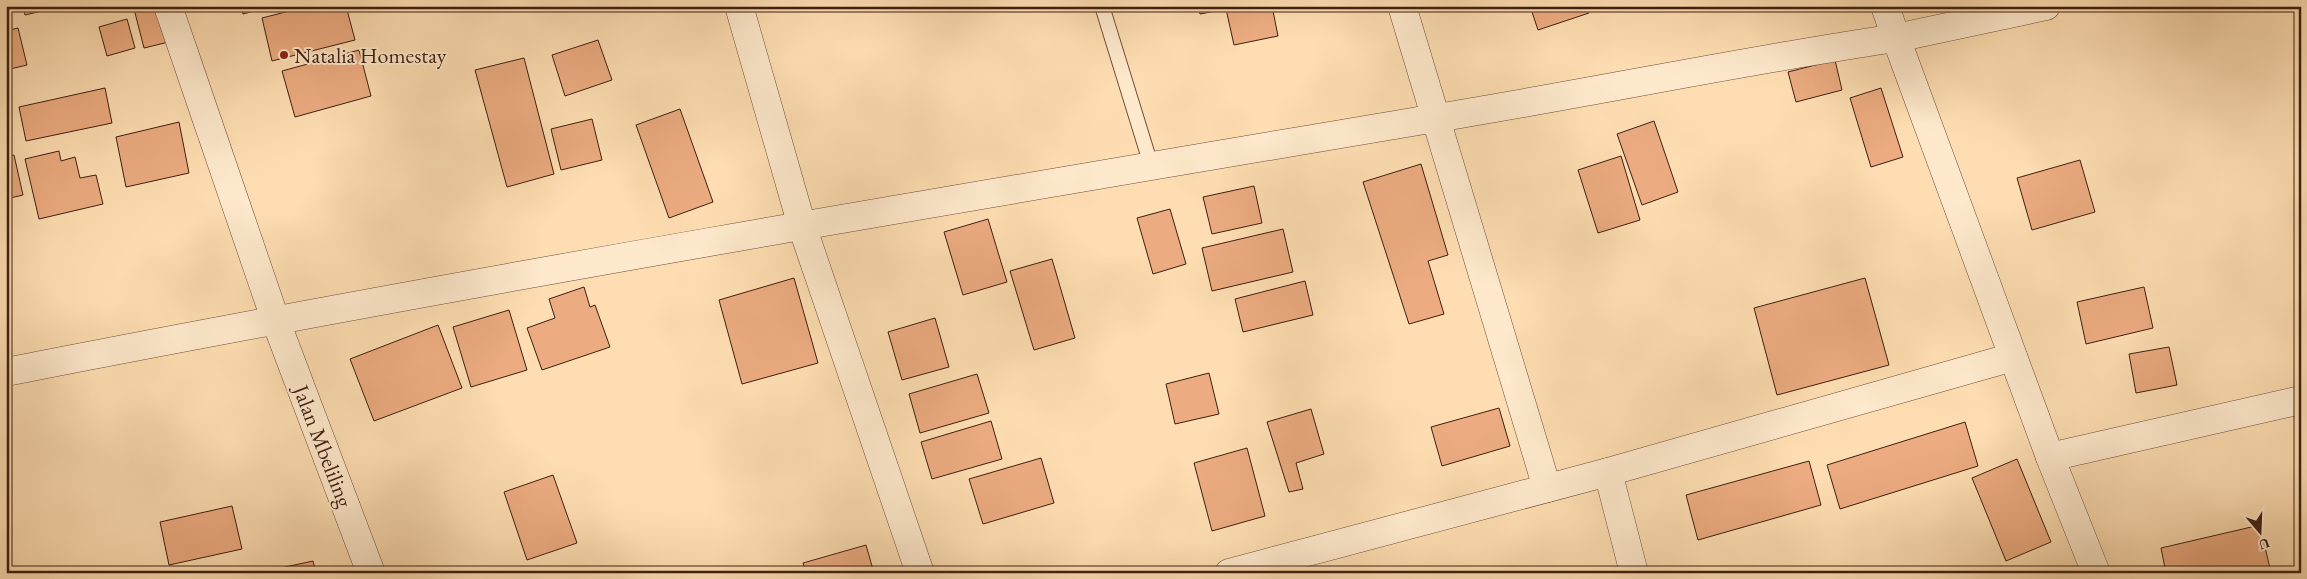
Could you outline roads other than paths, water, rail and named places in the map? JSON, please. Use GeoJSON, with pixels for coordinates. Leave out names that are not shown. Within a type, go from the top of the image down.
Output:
{"type":"FeatureCollection","features":[{"type":"Feature","properties":{"kind":"street","name":"Jalan Mbeliling"},"geometry":{"type":"LineString","coordinates":[[168,6],[275,319],[371,573]]}},
{"type":"Feature","properties":{"kind":"street"},"geometry":{"type":"LineString","coordinates":[[739,6],[802,226],[920,573]]}},
{"type":"Feature","properties":{"kind":"street"},"geometry":{"type":"LineString","coordinates":[[1402,6],[1547,488]]}},
{"type":"Feature","properties":{"kind":"street"},"geometry":{"type":"LineString","coordinates":[[1885,6],[2050,457],[2096,573]]}},
{"type":"Feature","properties":{"kind":"street"},"geometry":{"type":"LineString","coordinates":[[6,372],[275,319],[1151,165],[1437,118],[1794,53],[1896,38],[2046,6]]}},
{"type":"Feature","properties":{"kind":"street"},"geometry":{"type":"LineString","coordinates":[[1229,573],[1608,472],[2013,357]]}},
{"type":"Feature","properties":{"kind":"street"},"geometry":{"type":"LineString","coordinates":[[2050,457],[2301,400]]}},
{"type":"Feature","properties":{"kind":"street"},"geometry":{"type":"LineString","coordinates":[[1608,472],[1634,573]]}},
{"type":"Feature","properties":{"kind":"lane"},"geometry":{"type":"LineString","coordinates":[[1102,6],[1151,165]]}},
{"type":"Feature","properties":{"kind":"place","name":"Natalia Homestay"},"geometry":{"type":"Point","coordinates":[284,55]}}]}
